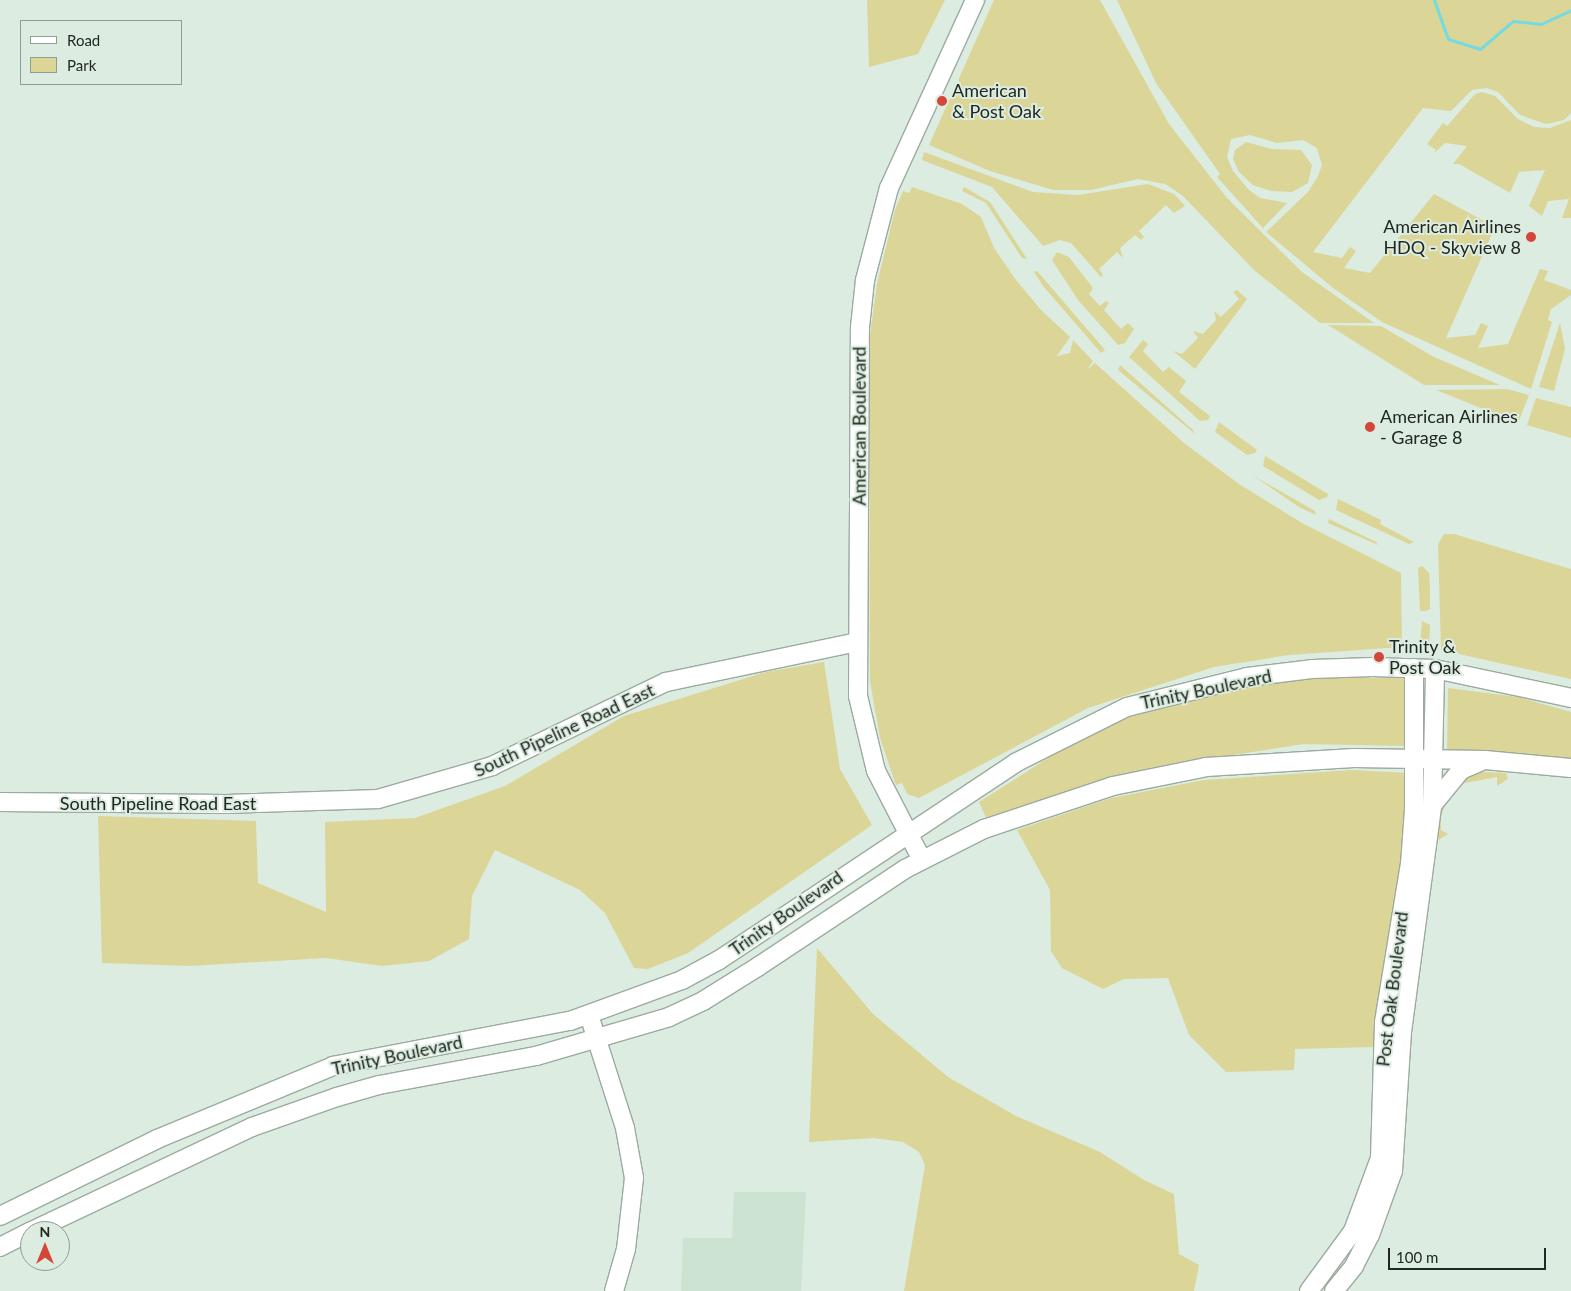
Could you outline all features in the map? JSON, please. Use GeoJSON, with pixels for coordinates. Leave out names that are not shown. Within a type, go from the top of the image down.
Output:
{"type":"FeatureCollection","features":[{"type":"Feature","properties":{"kind":"main road","name":"American Boulevard"},"geometry":{"type":"LineString","coordinates":[[922,860],[906,833],[876,770],[863,727],[858,696],[858,386],[865,280],[894,174],[975,0]]}},
{"type":"Feature","properties":{"kind":"main road","name":"South Pipeline Road East"},"geometry":{"type":"LineString","coordinates":[[0,802],[266,803],[378,799],[492,766],[666,682],[858,642]]}},
{"type":"Feature","properties":{"kind":"main road","name":"Post Oak Boulevard"},"geometry":{"type":"LineString","coordinates":[[1308,1291],[1353,1232],[1385,1170],[1383,1124],[1384,1022],[1409,868],[1417,758],[1414,668]]}},
{"type":"Feature","properties":{"kind":"main road","name":"Trinity Boulevard"},"geometry":{"type":"LineString","coordinates":[[0,1216],[157,1139],[333,1066],[533,1029],[588,1015],[640,998],[719,960],[906,833],[1014,763],[1127,707],[1247,677],[1312,669],[1435,669],[1571,698]]}},
{"type":"Feature","properties":{"kind":"main road","name":"Post Oak Boulevard"},"geometry":{"type":"LineString","coordinates":[[1334,1291],[1354,1266],[1370,1235],[1385,1170],[1402,1032],[1424,889],[1432,806],[1435,669]]}},
{"type":"Feature","properties":{"kind":"main road","name":"Trinity Boulevard"},"geometry":{"type":"LineString","coordinates":[[52,1221],[252,1127],[336,1097],[379,1085],[465,1071],[598,1041],[703,1001],[858,897],[922,860],[984,829],[1113,786],[1206,767],[1326,759],[1417,758],[1485,760],[1571,768]]}},
{"type":"Feature","properties":{"kind":"main road"},"geometry":{"type":"LineString","coordinates":[[1432,806],[1461,770],[1485,760]]}},
{"type":"Feature","properties":{"kind":"main road"},"geometry":{"type":"LineString","coordinates":[[1403,904],[1409,895],[1424,889],[1409,868]]}},
{"type":"Feature","properties":{"kind":"main road"},"geometry":{"type":"LineString","coordinates":[[588,1015],[598,1041],[627,1137],[634,1178],[626,1249],[614,1291]]}},
{"type":"Feature","properties":{"kind":"main road","name":"Trinity Boulevard"},"geometry":{"type":"LineString","coordinates":[[0,1247],[20,1237]]}},
{"type":"Feature","properties":{"kind":"shaded area"},"geometry":{"type":"Polygon","coordinates":[[[734,1192],[806,1192],[801,1291],[681,1291],[683,1238],[732,1238],[734,1192]]]}},
{"type":"Feature","properties":{"kind":"green space"},"geometry":{"type":"Polygon","coordinates":[[[867,0],[945,0],[918,54],[869,67],[867,0]]]}},
{"type":"Feature","properties":{"kind":"green space"},"geometry":{"type":"Polygon","coordinates":[[[994,0],[1100,0],[1169,124],[1227,198],[1302,272],[1374,323],[1320,323],[1254,270],[1182,195],[1165,184],[1138,179],[1091,190],[1053,190],[990,171],[929,145],[994,0]]]}},
{"type":"Feature","properties":{"kind":"green space"},"geometry":{"type":"Polygon","coordinates":[[[1117,0],[1571,0],[1571,113],[1564,120],[1546,124],[1520,115],[1498,92],[1487,88],[1472,90],[1451,111],[1423,108],[1313,252],[1342,258],[1350,247],[1356,251],[1344,268],[1370,273],[1434,194],[1495,227],[1446,338],[1475,335],[1481,323],[1488,326],[1478,348],[1508,344],[1540,269],[1548,271],[1544,280],[1571,290],[1571,295],[1551,309],[1548,320],[1552,322],[1531,389],[1382,322],[1333,288],[1266,232],[1308,192],[1318,176],[1322,165],[1317,148],[1303,140],[1277,143],[1250,135],[1231,139],[1227,157],[1233,171],[1249,190],[1260,198],[1287,203],[1263,228],[1217,177],[1220,174],[1156,83],[1117,0]]]}},
{"type":"Feature","properties":{"kind":"green space"},"geometry":{"type":"Polygon","coordinates":[[[1482,92],[1495,96],[1518,119],[1534,127],[1550,128],[1571,120],[1571,218],[1562,218],[1569,199],[1548,201],[1542,216],[1529,206],[1545,170],[1519,172],[1510,193],[1459,164],[1453,164],[1467,146],[1445,143],[1433,154],[1436,150],[1427,144],[1443,123],[1447,126],[1475,94],[1482,92]]]}},
{"type":"Feature","properties":{"kind":"green space"},"geometry":{"type":"Polygon","coordinates":[[[1246,142],[1272,149],[1301,150],[1312,165],[1308,183],[1292,192],[1271,191],[1253,185],[1239,172],[1233,159],[1235,150],[1246,142]]]}},
{"type":"Feature","properties":{"kind":"green space"},"geometry":{"type":"Polygon","coordinates":[[[924,152],[1033,192],[1078,195],[1148,184],[1174,194],[1185,206],[1174,213],[1166,205],[1139,231],[1144,237],[1141,240],[1135,235],[1120,248],[1123,258],[1117,252],[1099,269],[1103,275],[1101,277],[1071,243],[1060,240],[1043,246],[992,187],[922,160],[924,152]]]}},
{"type":"Feature","properties":{"kind":"green space"},"geometry":{"type":"Polygon","coordinates":[[[912,187],[962,204],[981,217],[994,248],[1016,280],[1041,310],[1070,337],[1057,356],[1070,353],[1073,340],[1093,361],[1087,370],[1095,363],[1184,443],[1239,484],[1302,523],[1401,573],[1402,647],[1289,655],[1214,667],[1088,708],[919,798],[907,794],[902,783],[896,785],[880,738],[870,681],[869,342],[877,284],[895,210],[903,191],[909,193],[912,187]]]}},
{"type":"Feature","properties":{"kind":"green space"},"geometry":{"type":"Polygon","coordinates":[[[964,187],[990,202],[1027,259],[1022,258],[986,203],[962,191],[964,187]]]}},
{"type":"Feature","properties":{"kind":"green space"},"geometry":{"type":"Polygon","coordinates":[[[1057,252],[1069,257],[1093,288],[1089,294],[1100,306],[1106,301],[1109,303],[1104,310],[1121,329],[1128,323],[1134,329],[1125,343],[1118,345],[1078,300],[1052,260],[1057,252]]]}},
{"type":"Feature","properties":{"kind":"green space"},"geometry":{"type":"Polygon","coordinates":[[[1037,271],[1105,350],[1101,353],[1043,286],[1034,272],[1037,271]]]}},
{"type":"Feature","properties":{"kind":"green space"},"geometry":{"type":"Polygon","coordinates":[[[1237,290],[1247,299],[1195,369],[1173,351],[1182,354],[1198,338],[1193,331],[1203,334],[1216,320],[1214,311],[1221,317],[1239,299],[1233,292],[1237,290]]]}},
{"type":"Feature","properties":{"kind":"green space"},"geometry":{"type":"Polygon","coordinates":[[[1560,323],[1565,349],[1554,391],[1539,387],[1560,323]]]}},
{"type":"Feature","properties":{"kind":"green space"},"geometry":{"type":"Polygon","coordinates":[[[1328,325],[1381,326],[1434,357],[1500,385],[1424,385],[1328,325]]]}},
{"type":"Feature","properties":{"kind":"green space"},"geometry":{"type":"Polygon","coordinates":[[[1143,340],[1148,344],[1143,351],[1163,372],[1169,367],[1186,381],[1179,392],[1210,416],[1208,420],[1200,421],[1129,357],[1143,340]]]}},
{"type":"Feature","properties":{"kind":"green space"},"geometry":{"type":"Polygon","coordinates":[[[1120,365],[1193,430],[1195,434],[1118,370],[1120,365]]]}},
{"type":"Feature","properties":{"kind":"green space"},"geometry":{"type":"Polygon","coordinates":[[[1507,389],[1529,395],[1518,423],[1436,390],[1507,389]]]}},
{"type":"Feature","properties":{"kind":"green space"},"geometry":{"type":"Polygon","coordinates":[[[1536,398],[1571,407],[1571,438],[1527,425],[1536,398]]]}},
{"type":"Feature","properties":{"kind":"green space"},"geometry":{"type":"Polygon","coordinates":[[[1219,422],[1257,450],[1255,453],[1247,455],[1215,432],[1219,422]]]}},
{"type":"Feature","properties":{"kind":"green space"},"geometry":{"type":"Polygon","coordinates":[[[1265,456],[1328,494],[1327,497],[1319,500],[1263,466],[1265,456]]]}},
{"type":"Feature","properties":{"kind":"green space"},"geometry":{"type":"Polygon","coordinates":[[[1252,475],[1315,511],[1316,515],[1299,507],[1252,475]]]}},
{"type":"Feature","properties":{"kind":"green space"},"geometry":{"type":"Polygon","coordinates":[[[1338,499],[1381,520],[1380,524],[1414,542],[1409,544],[1336,510],[1338,499]]]}},
{"type":"Feature","properties":{"kind":"green space"},"geometry":{"type":"Polygon","coordinates":[[[1329,519],[1376,542],[1378,545],[1328,523],[1329,519]]]}},
{"type":"Feature","properties":{"kind":"green space"},"geometry":{"type":"Polygon","coordinates":[[[1444,534],[1454,534],[1571,569],[1571,679],[1441,650],[1438,544],[1444,534]]]}},
{"type":"Feature","properties":{"kind":"green space"},"geometry":{"type":"Polygon","coordinates":[[[1422,566],[1429,573],[1430,587],[1430,609],[1425,611],[1420,611],[1418,568],[1422,566]]]}},
{"type":"Feature","properties":{"kind":"green space"},"geometry":{"type":"Polygon","coordinates":[[[1422,621],[1430,625],[1429,648],[1425,650],[1420,646],[1422,621]]]}},
{"type":"Feature","properties":{"kind":"green space"},"geometry":{"type":"Polygon","coordinates":[[[824,662],[840,769],[872,825],[688,953],[648,969],[634,968],[605,913],[580,890],[495,850],[472,896],[469,939],[429,961],[382,966],[326,958],[190,966],[102,963],[98,816],[256,821],[258,883],[326,912],[325,822],[415,818],[505,786],[624,716],[766,672],[824,662]]]}},
{"type":"Feature","properties":{"kind":"green space"},"geometry":{"type":"Polygon","coordinates":[[[1314,678],[1404,678],[1409,683],[1407,746],[1304,744],[1194,761],[1096,782],[987,820],[979,802],[1081,737],[1128,717],[1245,686],[1314,678]]]}},
{"type":"Feature","properties":{"kind":"green space"},"geometry":{"type":"Polygon","coordinates":[[[1448,688],[1518,697],[1571,712],[1571,761],[1447,752],[1448,688]]]}},
{"type":"Feature","properties":{"kind":"green space"},"geometry":{"type":"Polygon","coordinates":[[[1352,770],[1408,773],[1401,868],[1375,1047],[1295,1049],[1294,1070],[1226,1072],[1189,1035],[1168,978],[1124,979],[1103,989],[1062,968],[1051,951],[1050,890],[1017,830],[1111,798],[1204,780],[1352,770]]]}},
{"type":"Feature","properties":{"kind":"green space"},"geometry":{"type":"Polygon","coordinates":[[[1482,772],[1506,773],[1508,779],[1497,786],[1497,777],[1459,784],[1446,801],[1441,817],[1441,830],[1448,834],[1437,841],[1436,815],[1456,781],[1482,772]]]}},
{"type":"Feature","properties":{"kind":"green space"},"geometry":{"type":"Polygon","coordinates":[[[817,948],[873,1014],[948,1077],[1016,1116],[1100,1152],[1144,1180],[1174,1194],[1179,1254],[1199,1265],[1194,1291],[904,1291],[925,1165],[919,1152],[903,1142],[874,1138],[809,1142],[817,948]]]}},
{"type":"Feature","properties":{"kind":"waterway"},"geometry":{"type":"LineString","coordinates":[[1434,0],[1448,39],[1480,49],[1513,21],[1541,24],[1571,10]]}},
{"type":"Feature","properties":{"kind":"place","name":"American & Post Oak"},"geometry":{"type":"Point","coordinates":[942,101]}},
{"type":"Feature","properties":{"kind":"place","name":"American Airlines HDQ - Skyview 8"},"geometry":{"type":"Point","coordinates":[1531,237]}},
{"type":"Feature","properties":{"kind":"place","name":"American Airlines - Garage 8"},"geometry":{"type":"Point","coordinates":[1370,427]}},
{"type":"Feature","properties":{"kind":"place","name":"Trinity & Post Oak"},"geometry":{"type":"Point","coordinates":[1379,657]}}]}
